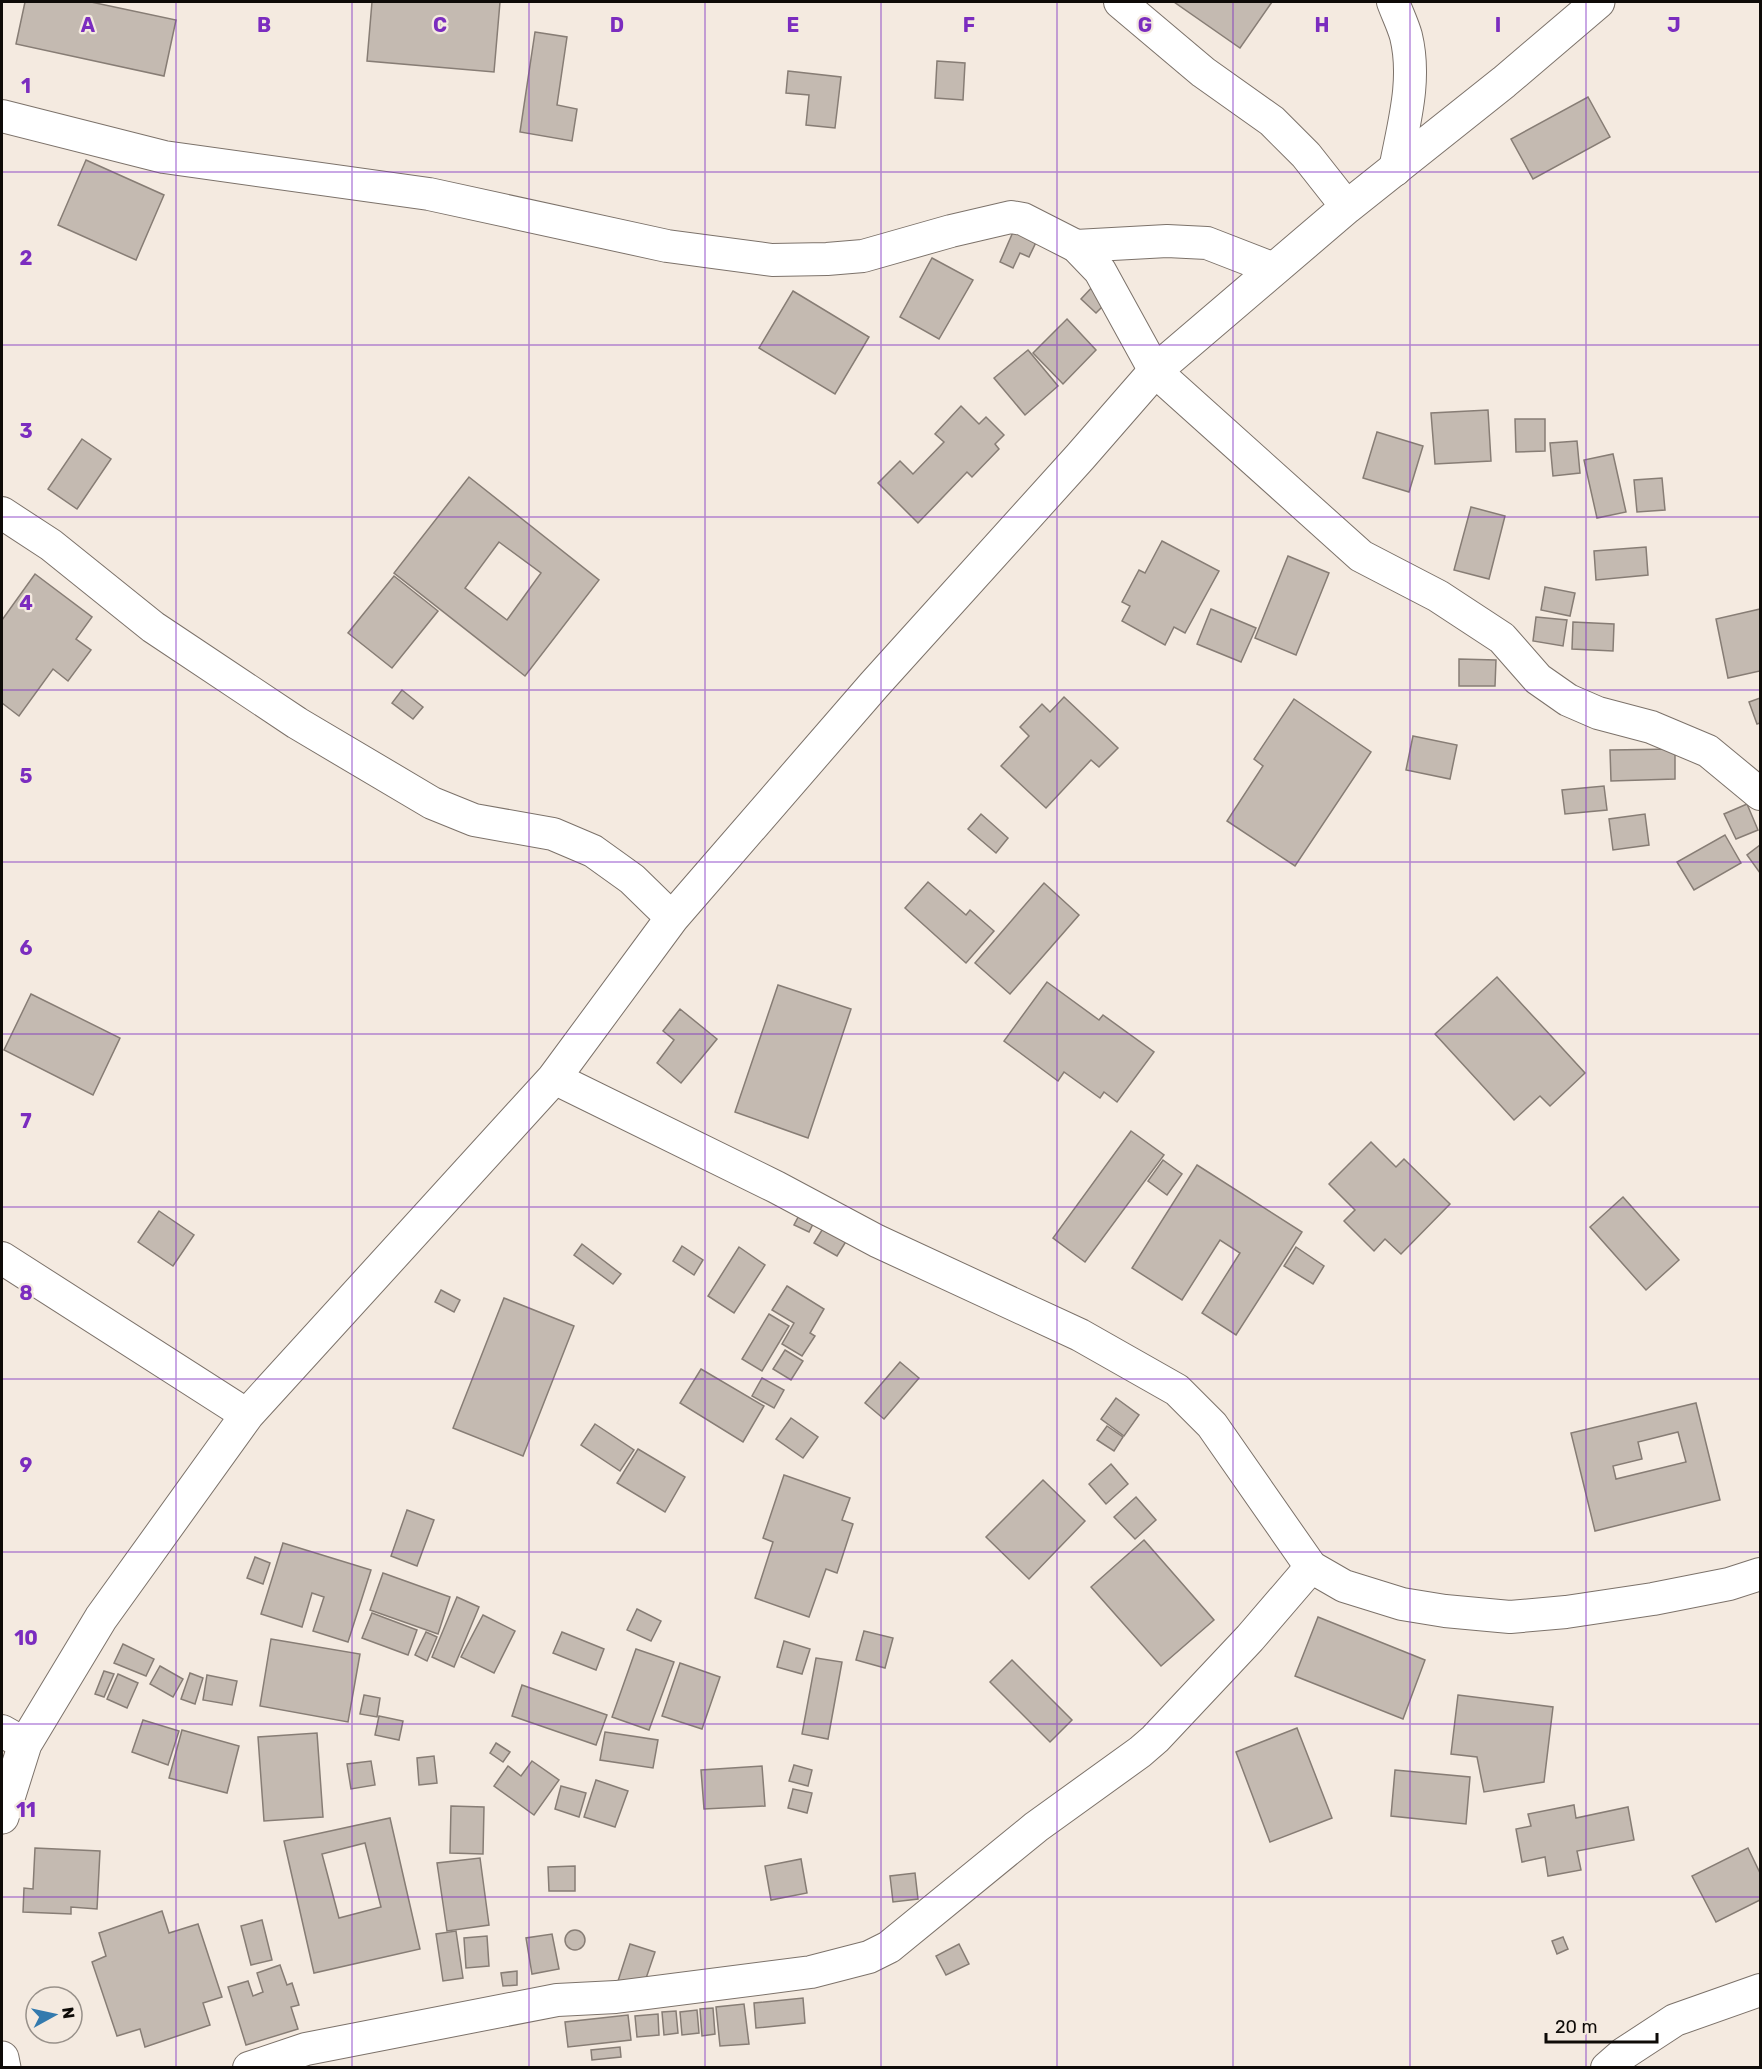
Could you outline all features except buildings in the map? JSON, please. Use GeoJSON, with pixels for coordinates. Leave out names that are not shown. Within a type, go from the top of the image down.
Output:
{"type":"FeatureCollection","features":[{"type":"Feature","properties":{"kind":"street"},"geometry":{"type":"LineString","coordinates":[[1120,2],[1203,72],[1272,121],[1306,155],[1347,207]]}},
{"type":"Feature","properties":{"kind":"street"},"geometry":{"type":"LineString","coordinates":[[1393,2],[1406,36],[1411,73],[1408,103],[1395,170]]}},
{"type":"Feature","properties":{"kind":"street"},"geometry":{"type":"LineString","coordinates":[[2,1817],[13,1737],[247,1415],[554,1078],[672,918],[874,686],[1155,371],[1347,207],[1504,82],[1598,2]]}},
{"type":"Feature","properties":{"kind":"street"},"geometry":{"type":"LineString","coordinates":[[2,116],[164,157],[429,194],[667,246],[772,260],[863,256],[1011,217],[1023,219],[1076,246],[1100,271],[1155,371],[1361,556],[1438,596],[1502,638],[1538,679],[1568,700],[1598,714],[1651,727],[1708,751],[1761,794]]}},
{"type":"Feature","properties":{"kind":"street"},"geometry":{"type":"LineString","coordinates":[[1076,246],[1167,241],[1207,243],[1274,269]]}},
{"type":"Feature","properties":{"kind":"street"},"geometry":{"type":"LineString","coordinates":[[2,513],[51,545],[153,627],[297,723],[432,803],[474,820],[553,834],[593,851],[632,879],[672,918]]}},
{"type":"Feature","properties":{"kind":"street"},"geometry":{"type":"LineString","coordinates":[[554,1078],[776,1187],[877,1241],[1080,1335],[1177,1390],[1212,1425],[1311,1567],[1344,1586],[1402,1604],[1445,1611],[1510,1617],[1566,1612],[1653,1599],[1729,1584],[1761,1574]]}},
{"type":"Feature","properties":{"kind":"street"},"geometry":{"type":"LineString","coordinates":[[2,1258],[247,1415]]}},
{"type":"Feature","properties":{"kind":"street"},"geometry":{"type":"LineString","coordinates":[[249,2067],[306,2049],[557,2000],[616,1996],[811,1972],[869,1957],[889,1947],[1036,1827],[1155,1739],[1250,1638],[1311,1567]]}},
{"type":"Feature","properties":{"kind":"street"},"geometry":{"type":"LineString","coordinates":[[1606,2067],[1675,2020],[1761,1990]]}},
{"type":"Feature","properties":{"kind":"street"},"geometry":{"type":"LineString","coordinates":[[2,2058],[4,2067]]}}]}
